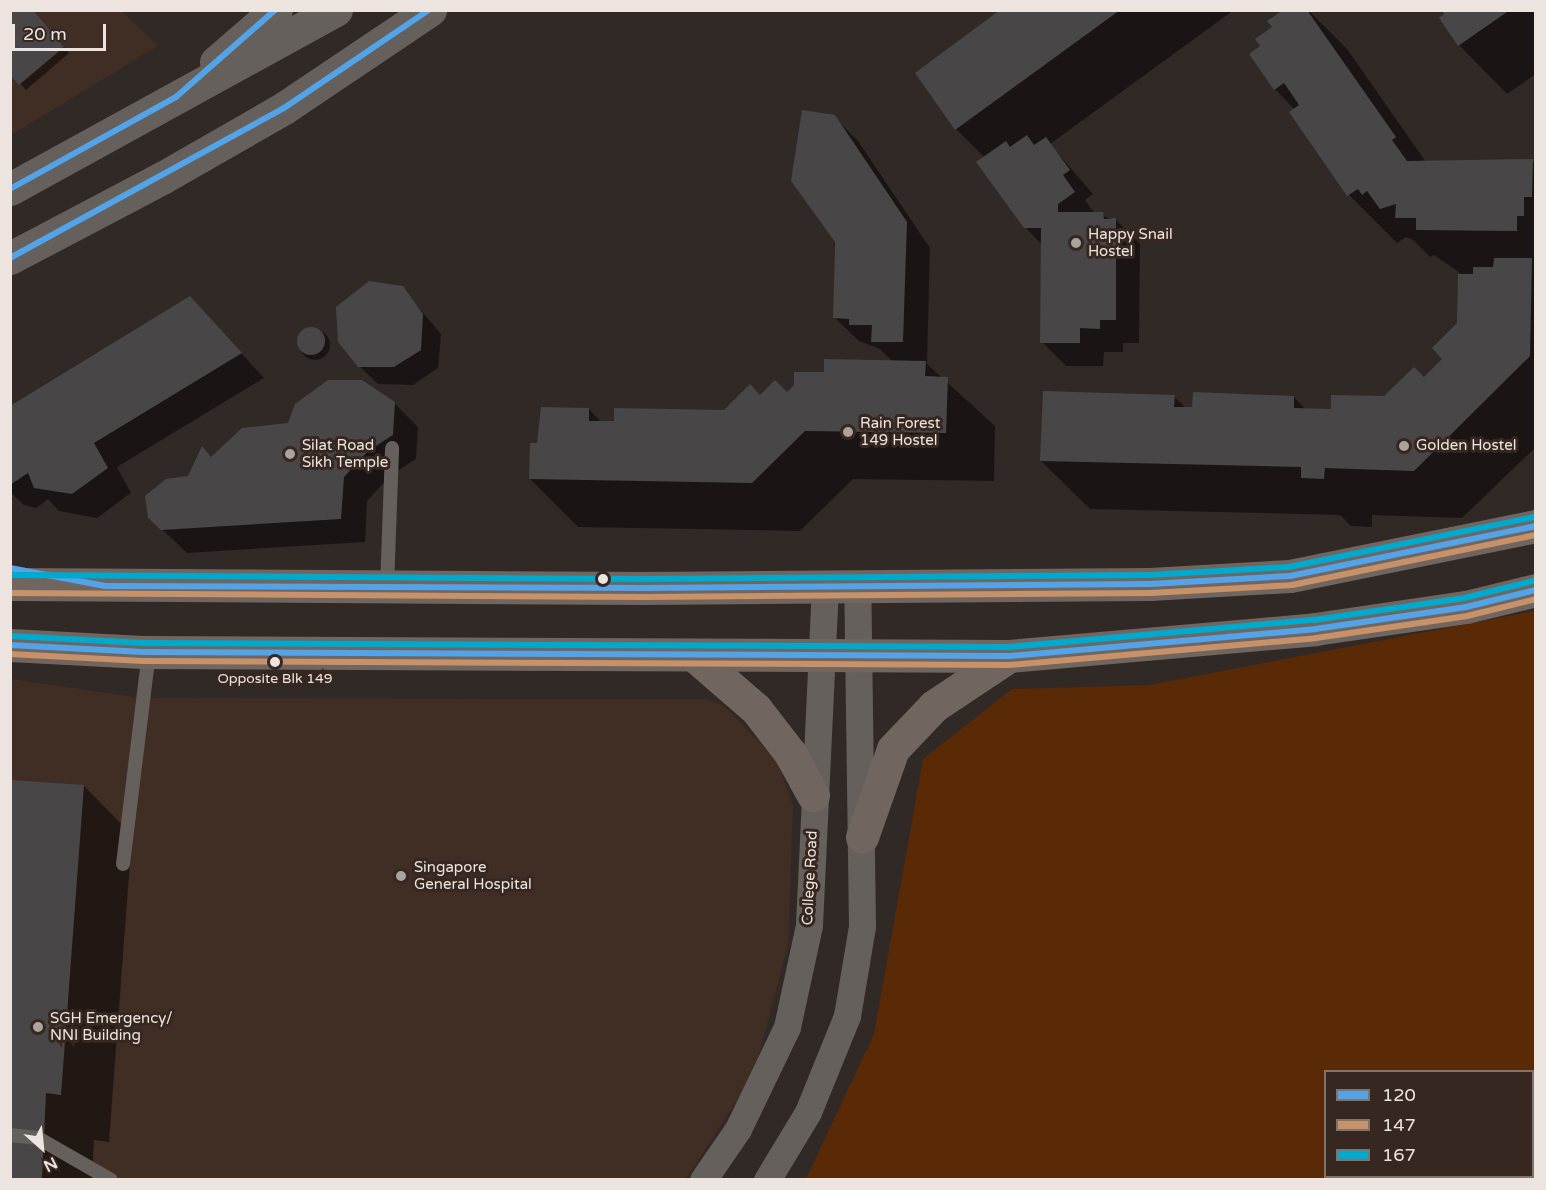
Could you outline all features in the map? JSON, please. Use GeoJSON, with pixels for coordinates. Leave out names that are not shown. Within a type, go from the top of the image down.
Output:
{"type":"FeatureCollection","features":[{"type":"Feature","properties":{"kind":"main road"},"geometry":{"type":"LineString","coordinates":[[176,97],[276,10]]}},
{"type":"Feature","properties":{"kind":"main road"},"geometry":{"type":"LineString","coordinates":[[10,189],[336,10]]}},
{"type":"Feature","properties":{"kind":"main road"},"geometry":{"type":"LineString","coordinates":[[10,258],[162,178],[284,108],[430,10]]}},
{"type":"Feature","properties":{"kind":"main road"},"geometry":{"type":"LineString","coordinates":[[10,584],[825,588],[1150,584],[1290,576],[1536,526]]}},
{"type":"Feature","properties":{"kind":"main road"},"geometry":{"type":"LineString","coordinates":[[10,568],[105,586]]}},
{"type":"Feature","properties":{"kind":"main road"},"geometry":{"type":"LineString","coordinates":[[10,645],[149,652],[822,658],[1009,656],[1315,629],[1466,607],[1536,590]]}},
{"type":"Feature","properties":{"kind":"main road"},"geometry":{"type":"LineString","coordinates":[[862,837],[893,749],[934,706],[1009,656]]}},
{"type":"Feature","properties":{"kind":"main road"},"geometry":{"type":"LineString","coordinates":[[696,657],[756,709],[790,753],[813,795]]}},
{"type":"Feature","properties":{"kind":"street"},"geometry":{"type":"LineString","coordinates":[[766,1179],[808,1112],[847,1016],[862,926],[857,587]]}},
{"type":"Feature","properties":{"kind":"street","name":"College Road"},"geometry":{"type":"LineString","coordinates":[[703,1179],[738,1129],[787,1027],[809,926],[813,795],[825,588]]}},
{"type":"Feature","properties":{"kind":"lane"},"geometry":{"type":"LineString","coordinates":[[387,587],[392,448]]}},
{"type":"Feature","properties":{"kind":"lane"},"geometry":{"type":"LineString","coordinates":[[123,864],[149,652]]}},
{"type":"Feature","properties":{"kind":"lane"},"geometry":{"type":"LineString","coordinates":[[10,1135],[38,1138],[111,1179]]}},
{"type":"Feature","properties":{"kind":"shaded area"},"geometry":{"type":"Polygon","coordinates":[[[11,11],[122,11],[158,46],[11,135],[11,11]]]}},
{"type":"Feature","properties":{"kind":"shaded area"},"geometry":{"type":"Polygon","coordinates":[[[1535,611],[1535,1084],[1534,1070],[1324,1070],[1324,1178],[1376,1178],[1373,1179],[806,1179],[874,1034],[923,759],[1012,689],[1149,685],[1535,611]]]}},
{"type":"Feature","properties":{"kind":"shaded area","name":"Singapore General Hospital"},"geometry":{"type":"Polygon","coordinates":[[[11,679],[141,698],[707,699],[725,707],[777,760],[793,806],[788,945],[754,1074],[686,1179],[11,1180],[11,679]]]}},
{"type":"Feature","properties":{"kind":"shaded area"},"geometry":{"type":"Polygon","coordinates":[[[1535,1084],[1535,1179],[1376,1179],[1534,1178],[1535,1084]]]}},
{"type":"Feature","properties":{"kind":"building"},"geometry":{"type":"Polygon","coordinates":[[[10,10],[33,10],[64,47],[19,85],[10,75],[10,10]]]}},
{"type":"Feature","properties":{"kind":"building"},"geometry":{"type":"Polygon","coordinates":[[[1000,10],[1120,10],[955,130],[915,73],[1000,10]]]}},
{"type":"Feature","properties":{"kind":"building"},"geometry":{"type":"Polygon","coordinates":[[[1283,10],[1307,10],[1396,137],[1392,140],[1407,161],[1533,159],[1532,197],[1524,197],[1524,216],[1517,216],[1517,231],[1416,230],[1416,218],[1395,218],[1396,204],[1380,209],[1367,191],[1362,195],[1358,189],[1347,196],[1289,112],[1299,105],[1284,83],[1274,90],[1249,54],[1260,46],[1255,39],[1272,27],[1267,21],[1283,10]]]}},
{"type":"Feature","properties":{"kind":"building"},"geometry":{"type":"Polygon","coordinates":[[[1442,10],[1510,10],[1458,46],[1439,18],[1444,14],[1442,10]]]}},
{"type":"Feature","properties":{"kind":"building"},"geometry":{"type":"Polygon","coordinates":[[[802,110],[835,115],[907,222],[903,342],[871,342],[872,325],[849,325],[849,319],[833,318],[835,242],[791,181],[802,110]]]}},
{"type":"Feature","properties":{"kind":"building"},"geometry":{"type":"Polygon","coordinates":[[[1027,135],[1034,145],[1046,137],[1070,170],[1063,175],[1075,192],[1058,204],[1058,212],[1103,212],[1104,219],[1116,218],[1116,320],[1100,320],[1100,329],[1080,328],[1080,343],[1040,343],[1041,228],[1024,228],[976,162],[1006,141],[1010,147],[1027,135]]]}},
{"type":"Feature","properties":{"kind":"building"},"geometry":{"type":"Polygon","coordinates":[[[1494,258],[1532,258],[1530,356],[1414,471],[1325,468],[1324,479],[1301,478],[1301,467],[1040,461],[1043,391],[1175,395],[1174,407],[1192,407],[1193,392],[1294,396],[1294,408],[1331,409],[1331,395],[1384,396],[1414,367],[1424,377],[1442,359],[1432,348],[1457,323],[1458,274],[1473,274],[1473,267],[1493,267],[1494,258]]]}},
{"type":"Feature","properties":{"kind":"building"},"geometry":{"type":"Polygon","coordinates":[[[369,281],[403,286],[423,314],[421,350],[394,367],[358,367],[338,342],[336,307],[369,281]]]}},
{"type":"Feature","properties":{"kind":"building"},"geometry":{"type":"Polygon","coordinates":[[[190,296],[242,353],[94,443],[108,468],[72,494],[34,488],[28,473],[10,485],[10,406],[190,296]]]}},
{"type":"Feature","properties":{"kind":"building"},"geometry":{"type":"Polygon","coordinates":[[[311,327],[321,331],[325,341],[321,351],[311,355],[301,351],[297,341],[301,331],[311,327]]]}},
{"type":"Feature","properties":{"kind":"building"},"geometry":{"type":"Polygon","coordinates":[[[824,359],[926,361],[925,376],[948,377],[946,433],[805,431],[752,483],[529,479],[530,443],[537,443],[541,407],[589,408],[589,421],[614,421],[614,408],[724,410],[750,384],[760,395],[775,380],[787,392],[794,385],[794,372],[824,372],[824,359]]]}},
{"type":"Feature","properties":{"kind":"building","name":"Silat Road Sikh Temple"},"geometry":{"type":"Polygon","coordinates":[[[328,380],[362,380],[395,402],[393,435],[368,451],[344,477],[341,519],[161,530],[148,518],[145,496],[166,479],[188,476],[202,446],[211,457],[242,428],[288,423],[295,404],[328,380]]]}},
{"type":"Feature","properties":{"kind":"building","name":"SGH Emergency/ NNI Building"},"geometry":{"type":"Polygon","coordinates":[[[10,780],[84,785],[61,1095],[46,1093],[42,1180],[10,1180],[10,780]]]}},
{"type":"Feature","properties":{"kind":"transit line","name":"120"},"geometry":{"type":"LineString","coordinates":[[10,189],[176,97],[275,10]]}},
{"type":"Feature","properties":{"kind":"transit line","name":"120"},"geometry":{"type":"LineString","coordinates":[[10,258],[284,108],[429,10]]}},
{"type":"Feature","properties":{"kind":"transit line","name":"167"},"geometry":{"type":"LineString","coordinates":[[10,575],[644,579],[1150,575],[1289,567],[1534,517]]}},
{"type":"Feature","properties":{"kind":"transit line","name":"120"},"geometry":{"type":"LineString","coordinates":[[10,568],[105,586],[644,588],[1150,584],[1290,576],[1536,526]]}},
{"type":"Feature","properties":{"kind":"transit line","name":"147"},"geometry":{"type":"LineString","coordinates":[[10,593],[644,597],[1151,593],[1292,585],[1536,535]]}},
{"type":"Feature","properties":{"kind":"transit line","name":"167"},"geometry":{"type":"LineString","coordinates":[[10,636],[143,643],[1009,647],[1314,620],[1464,598],[1534,581]]}},
{"type":"Feature","properties":{"kind":"transit line","name":"120"},"geometry":{"type":"LineString","coordinates":[[10,645],[143,652],[1009,656],[1315,629],[1466,607],[1536,590]]}},
{"type":"Feature","properties":{"kind":"transit line","name":"147"},"geometry":{"type":"LineString","coordinates":[[10,654],[143,661],[1009,665],[1316,638],[1467,616],[1536,599]]}},
{"type":"Feature","properties":{"kind":"place","name":"Happy Snail Hostel"},"geometry":{"type":"Point","coordinates":[1076,243]}},
{"type":"Feature","properties":{"kind":"place","name":"Rain Forest 149 Hostel"},"geometry":{"type":"Point","coordinates":[848,432]}},
{"type":"Feature","properties":{"kind":"place","name":"Golden Hostel"},"geometry":{"type":"Point","coordinates":[1404,446]}},
{"type":"Feature","properties":{"kind":"place","name":"Silat Road Sikh Temple"},"geometry":{"type":"Point","coordinates":[290,454]}},
{"type":"Feature","properties":{"kind":"place","name":"Opposite Blk 149"},"geometry":{"type":"Point","coordinates":[275,662]}},
{"type":"Feature","properties":{"kind":"place","name":"Singapore General Hospital"},"geometry":{"type":"Point","coordinates":[401,876]}},
{"type":"Feature","properties":{"kind":"place","name":"SGH Emergency/ NNI Building"},"geometry":{"type":"Point","coordinates":[38,1027]}}]}
